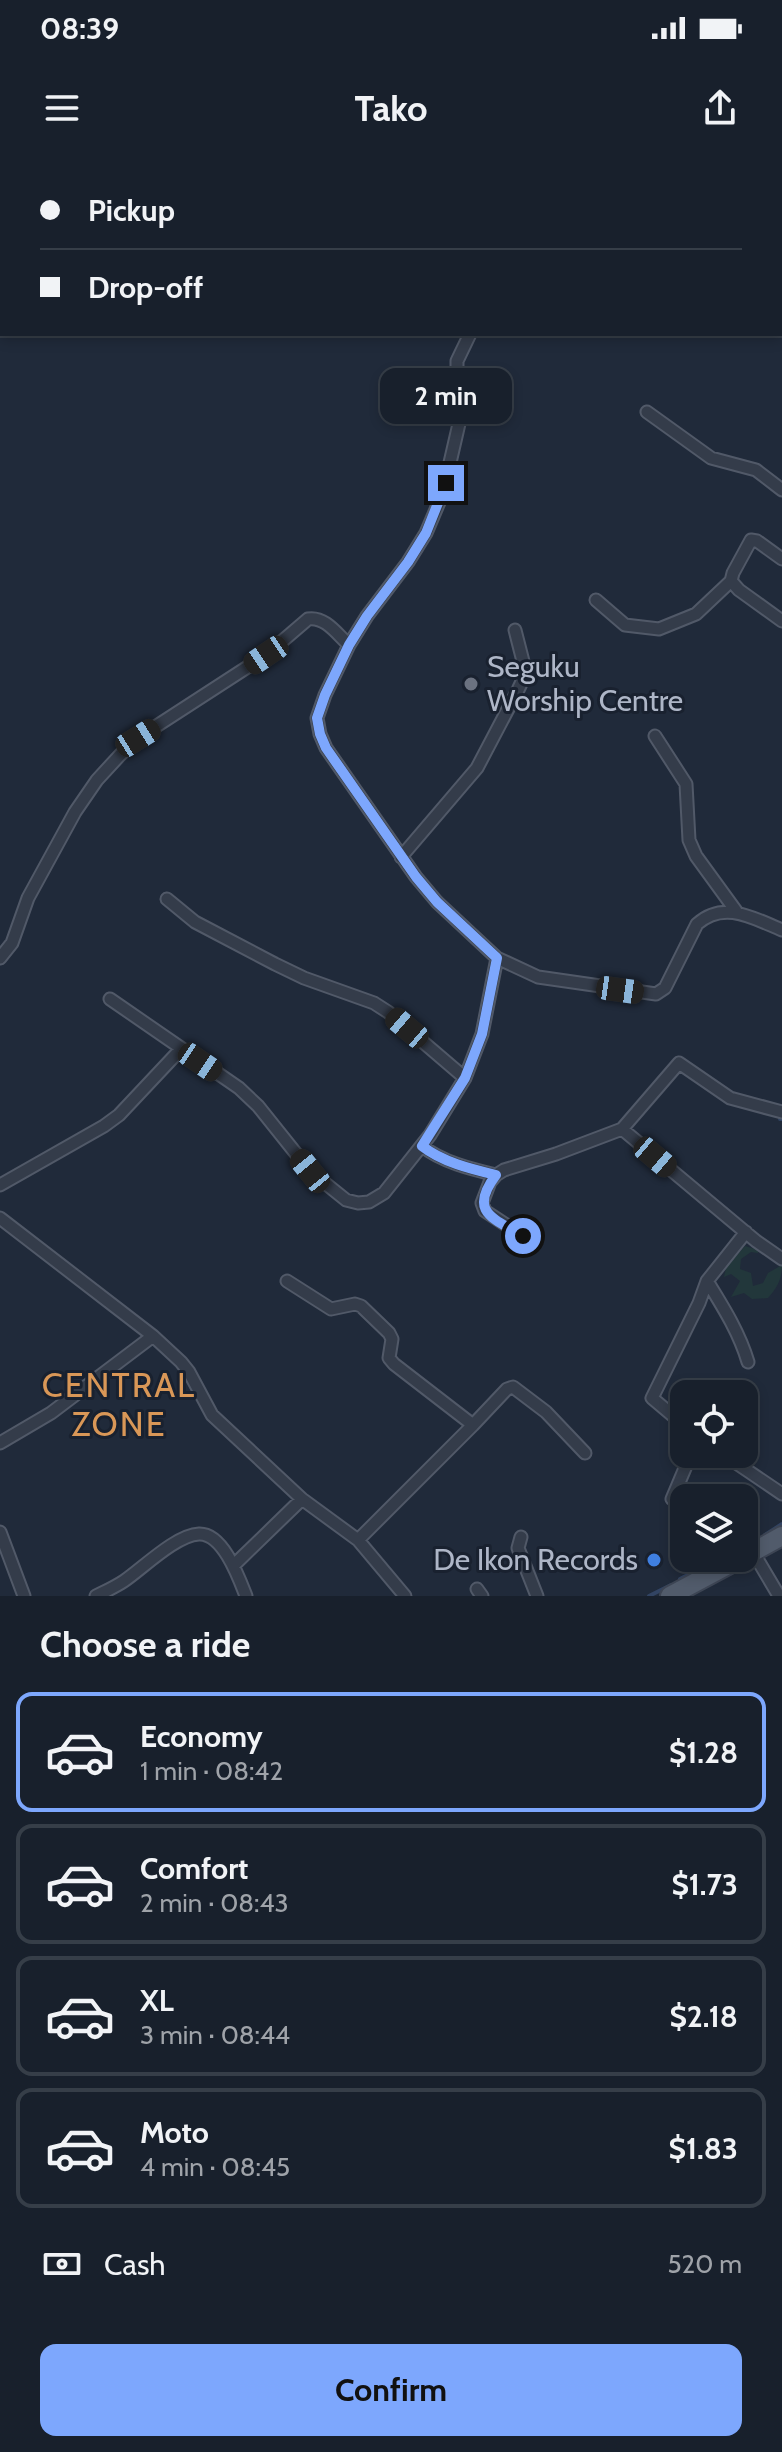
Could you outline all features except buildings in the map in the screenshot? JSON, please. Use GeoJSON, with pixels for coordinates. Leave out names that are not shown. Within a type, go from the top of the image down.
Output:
{"type":"FeatureCollection","features":[{"type":"Feature","properties":{"kind":"main road"},"geometry":{"type":"LineString","coordinates":[[758,1549],[782,1536]]}},
{"type":"Feature","properties":{"kind":"main road"},"geometry":{"type":"LineString","coordinates":[[670,1596],[716,1572]]}},
{"type":"Feature","properties":{"kind":"street"},"geometry":{"type":"LineString","coordinates":[[469,336],[457,361],[467,389],[438,507],[408,562],[373,607],[349,645],[325,695],[317,718],[326,748],[401,857],[437,902],[497,958],[538,977],[656,994],[665,988],[697,924],[705,917],[717,912],[736,911],[782,930]]}},
{"type":"Feature","properties":{"kind":"street"},"geometry":{"type":"LineString","coordinates":[[647,412],[711,458],[756,470],[782,490]]}},
{"type":"Feature","properties":{"kind":"street"},"geometry":{"type":"LineString","coordinates":[[596,600],[625,625],[659,629],[696,614],[731,581],[751,540],[782,559]]}},
{"type":"Feature","properties":{"kind":"street"},"geometry":{"type":"LineString","coordinates":[[731,581],[782,621]]}},
{"type":"Feature","properties":{"kind":"street"},"geometry":{"type":"LineString","coordinates":[[0,958],[12,943],[28,898],[75,812],[97,780],[138,738],[266,655],[312,618],[325,622],[349,645]]}},
{"type":"Feature","properties":{"kind":"street"},"geometry":{"type":"LineString","coordinates":[[401,857],[477,768],[518,690],[526,673],[515,630]]}},
{"type":"Feature","properties":{"kind":"street"},"geometry":{"type":"LineString","coordinates":[[655,736],[686,784],[689,840],[696,856],[736,911]]}},
{"type":"Feature","properties":{"kind":"street"},"geometry":{"type":"LineString","coordinates":[[167,899],[206,928],[294,974],[374,1003],[465,1078]]}},
{"type":"Feature","properties":{"kind":"street"},"geometry":{"type":"LineString","coordinates":[[110,999],[239,1088],[258,1106],[310,1171],[346,1200],[369,1202],[384,1193],[422,1146],[465,1078],[482,1034],[497,958]]}},
{"type":"Feature","properties":{"kind":"street"},"geometry":{"type":"LineString","coordinates":[[0,1185],[119,1115],[181,1049]]}},
{"type":"Feature","properties":{"kind":"street"},"geometry":{"type":"LineString","coordinates":[[523,1236],[485,1211],[482,1203],[496,1175],[622,1129],[679,1063],[730,1098],[782,1112]]}},
{"type":"Feature","properties":{"kind":"street"},"geometry":{"type":"LineString","coordinates":[[622,1129],[782,1259]]}},
{"type":"Feature","properties":{"kind":"street"},"geometry":{"type":"LineString","coordinates":[[422,1146],[457,1164],[496,1175]]}},
{"type":"Feature","properties":{"kind":"street"},"geometry":{"type":"LineString","coordinates":[[0,1218],[153,1336],[189,1372],[212,1415],[302,1499],[358,1540],[405,1596]]}},
{"type":"Feature","properties":{"kind":"street"},"geometry":{"type":"LineString","coordinates":[[670,1413],[652,1398],[707,1281],[746,1232]]}},
{"type":"Feature","properties":{"kind":"street"},"geometry":{"type":"LineString","coordinates":[[287,1281],[331,1309],[355,1304],[361,1306],[389,1333],[392,1339],[389,1358],[394,1364],[473,1425]]}},
{"type":"Feature","properties":{"kind":"street"},"geometry":{"type":"LineString","coordinates":[[707,1281],[729,1316],[748,1362]]}},
{"type":"Feature","properties":{"kind":"street"},"geometry":{"type":"LineString","coordinates":[[0,1443],[51,1413],[153,1336]]}},
{"type":"Feature","properties":{"kind":"street"},"geometry":{"type":"LineString","coordinates":[[358,1540],[507,1389],[513,1387],[546,1412],[585,1453]]}},
{"type":"Feature","properties":{"kind":"street"},"geometry":{"type":"LineString","coordinates":[[744,1468],[782,1494]]}},
{"type":"Feature","properties":{"kind":"street"},"geometry":{"type":"LineString","coordinates":[[234,1565],[302,1499]]}},
{"type":"Feature","properties":{"kind":"street"},"geometry":{"type":"LineString","coordinates":[[0,1532],[24,1596]]}},
{"type":"Feature","properties":{"kind":"street"},"geometry":{"type":"LineString","coordinates":[[96,1596],[122,1582],[183,1538],[201,1534],[212,1539],[234,1565],[246,1596]]}},
{"type":"Feature","properties":{"kind":"street"},"geometry":{"type":"LineString","coordinates":[[521,1537],[518,1548],[537,1596]]}},
{"type":"Feature","properties":{"kind":"street"},"geometry":{"type":"LineString","coordinates":[[758,1571],[779,1596]]}},
{"type":"Feature","properties":{"kind":"green space"},"geometry":{"type":"Polygon","coordinates":[[[745,1246],[758,1250],[758,1253],[751,1252],[741,1259],[740,1269],[751,1273],[753,1286],[763,1283],[768,1273],[782,1265],[778,1283],[768,1298],[752,1299],[744,1293],[731,1297],[740,1281],[731,1274],[724,1277],[726,1268],[745,1246]]]}},
{"type":"Feature","properties":{"kind":"waterway"},"geometry":{"type":"LineString","coordinates":[[765,1535],[782,1524]]}},
{"type":"Feature","properties":{"kind":"waterway"},"geometry":{"type":"LineString","coordinates":[[680,1579],[694,1572]]}},
{"type":"Feature","properties":{"kind":"waterway"},"geometry":{"type":"LineString","coordinates":[[649,1596],[671,1585]]}},
{"type":"Feature","properties":{"kind":"place","name":"Seguku Worship Centre"},"geometry":{"type":"Point","coordinates":[471,684]}},
{"type":"Feature","properties":{"kind":"place","name":"De Ikon Records"},"geometry":{"type":"Point","coordinates":[654,1560]}},
{"type":"Feature","properties":{"kind":"district","name":"CENTRAL ZONE"},"geometry":{"type":"Point","coordinates":[119,1404]}},
{"type":"Feature","properties":{"kind":"route"},"geometry":{"type":"LineString","coordinates":[[446,483],[426,533],[349,645],[317,718],[326,748],[416,877],[437,902],[497,958],[482,1034],[465,1078],[422,1146],[457,1164],[496,1175],[482,1203],[485,1211],[523,1236]]}}]}
